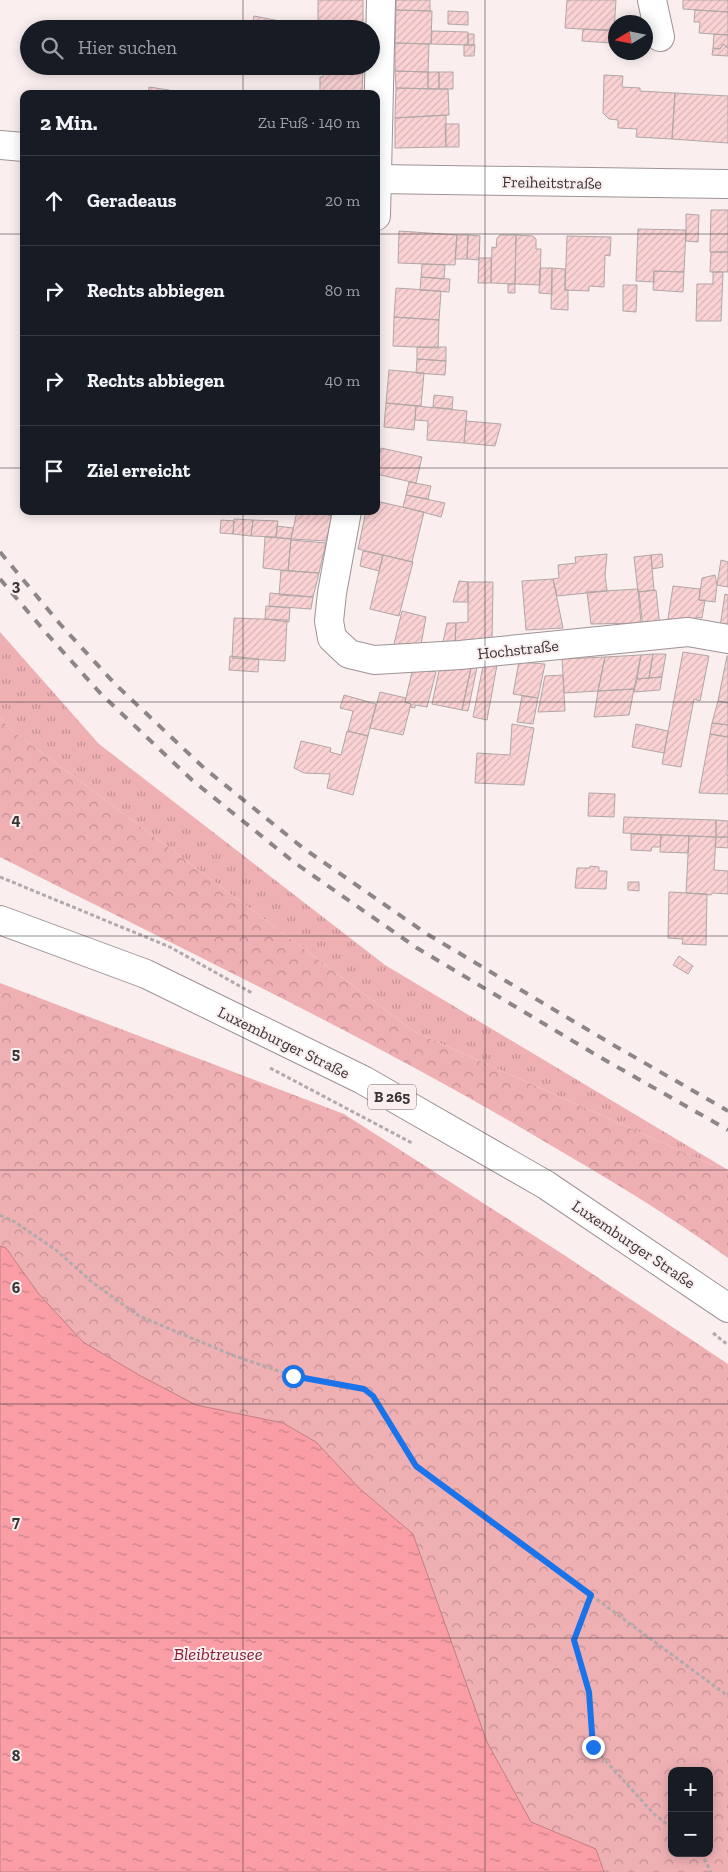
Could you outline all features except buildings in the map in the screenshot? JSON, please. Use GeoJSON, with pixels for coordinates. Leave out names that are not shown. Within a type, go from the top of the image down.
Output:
{"type":"FeatureCollection","features":[{"type":"Feature","properties":{"kind":"street"},"geometry":{"type":"LineString","coordinates":[[380,45],[381,0]]}},
{"type":"Feature","properties":{"kind":"street"},"geometry":{"type":"LineString","coordinates":[[652,0],[660,37]]}},
{"type":"Feature","properties":{"kind":"street"},"geometry":{"type":"LineString","coordinates":[[379,75],[379,90]]}},
{"type":"Feature","properties":{"kind":"street"},"geometry":{"type":"LineString","coordinates":[[0,145],[20,147]]}},
{"type":"Feature","properties":{"kind":"street","name":"Freiheitstraße"},"geometry":{"type":"LineString","coordinates":[[380,179],[728,184]]}},
{"type":"Feature","properties":{"kind":"street","name":"Hochstraße"},"geometry":{"type":"LineString","coordinates":[[346,515],[332,593],[329,621],[332,638],[349,654],[374,660],[460,655],[688,632],[728,639]]}},
{"type":"Feature","properties":{"kind":"street","name":"Luxemburger Straße"},"geometry":{"type":"LineString","coordinates":[[0,920],[146,974],[363,1080],[546,1185],[728,1308]]}},
{"type":"Feature","properties":{"kind":"path"},"geometry":{"type":"LineString","coordinates":[[261,1064],[418,1146]]}},
{"type":"Feature","properties":{"kind":"path"},"geometry":{"type":"LineString","coordinates":[[0,1215],[15,1222],[56,1250],[92,1282],[139,1316],[232,1355],[293,1376],[364,1389],[373,1396],[416,1466],[728,1696]]}},
{"type":"Feature","properties":{"kind":"path"},"geometry":{"type":"LineString","coordinates":[[713,1332],[728,1345]]}},
{"type":"Feature","properties":{"kind":"path"},"geometry":{"type":"LineString","coordinates":[[591,1595],[574,1640],[589,1692],[593,1747],[654,1814],[668,1825]]}},
{"type":"Feature","properties":{"kind":"path"},"geometry":{"type":"LineString","coordinates":[[703,1857],[711,1872]]}},
{"type":"Feature","properties":{"kind":"green space"},"geometry":{"type":"Polygon","coordinates":[[[0,632],[99,744],[385,965],[728,1170],[728,1172],[415,1032],[9,728],[0,718],[0,632]]]}},
{"type":"Feature","properties":{"kind":"green space"},"geometry":{"type":"Polygon","coordinates":[[[0,718],[9,728],[415,1032],[728,1172],[728,1258],[619,1186],[417,1069],[348,1032],[0,857],[0,718]]]}},
{"type":"Feature","properties":{"kind":"green space"},"geometry":{"type":"Polygon","coordinates":[[[0,983],[344,1114],[561,1253],[728,1364],[728,1872],[604,1872],[596,1849],[531,1822],[487,1742],[413,1534],[359,1488],[316,1442],[283,1423],[196,1405],[139,1375],[83,1342],[38,1293],[6,1248],[0,1246],[0,983]]]}},
{"type":"Feature","properties":{"kind":"water","name":"Bleibtreusee"},"geometry":{"type":"Polygon","coordinates":[[[0,1246],[6,1248],[38,1293],[83,1342],[139,1375],[196,1405],[283,1423],[316,1442],[359,1488],[413,1534],[487,1742],[531,1822],[596,1849],[604,1872],[0,1872],[0,1246]]]}},
{"type":"Feature","properties":{"kind":"railway"},"geometry":{"type":"LineString","coordinates":[[0,552],[60,624],[115,684],[204,768],[303,848],[427,934],[728,1111]]}},
{"type":"Feature","properties":{"kind":"railway"},"geometry":{"type":"LineString","coordinates":[[0,579],[101,694],[192,780],[295,863],[417,948],[598,1056],[728,1130]]}},
{"type":"Feature","properties":{"kind":"route"},"geometry":{"type":"LineString","coordinates":[[293,1376],[364,1389],[373,1396],[416,1466],[591,1595],[574,1640],[589,1692],[593,1747]]}}]}
